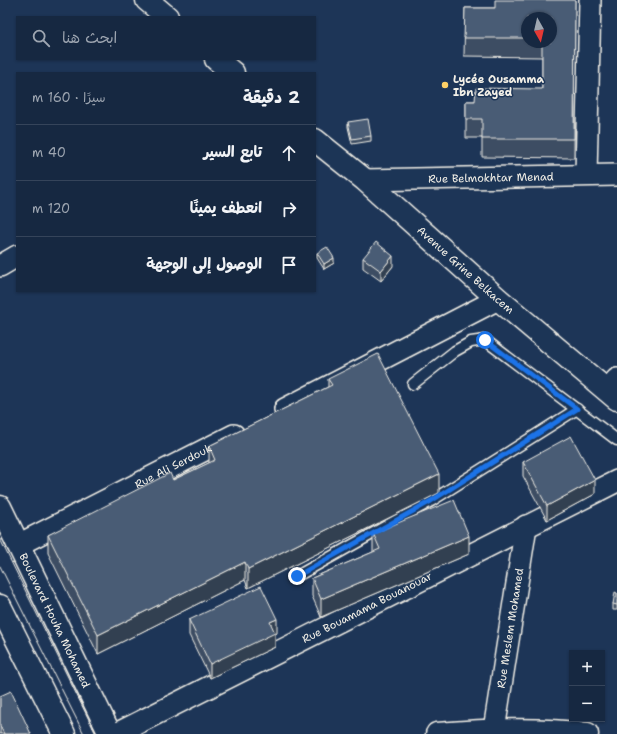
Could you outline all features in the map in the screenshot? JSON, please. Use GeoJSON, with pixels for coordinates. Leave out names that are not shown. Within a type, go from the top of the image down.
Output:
{"type":"FeatureCollection","features":[{"type":"Feature","properties":{"kind":"main road"},"geometry":{"type":"LineString","coordinates":[[146,0],[166,16]]}},
{"type":"Feature","properties":{"kind":"main road"},"geometry":{"type":"LineString","coordinates":[[217,60],[232,72]]}},
{"type":"Feature","properties":{"kind":"main road","name":"Avenue Grine Belkacem"},"geometry":{"type":"LineString","coordinates":[[316,141],[365,180],[498,299],[614,389]]}},
{"type":"Feature","properties":{"kind":"main road","name":"Boulevard Houha Mohamed"},"geometry":{"type":"LineString","coordinates":[[0,507],[110,734]]}},
{"type":"Feature","properties":{"kind":"main road"},"geometry":{"type":"LineString","coordinates":[[0,606],[64,734]]}},
{"type":"Feature","properties":{"kind":"main road"},"geometry":{"type":"LineString","coordinates":[[437,734],[494,730],[564,731],[587,734]]}},
{"type":"Feature","properties":{"kind":"street"},"geometry":{"type":"LineString","coordinates":[[586,175],[590,0]]}},
{"type":"Feature","properties":{"kind":"street","name":"Rue Belmokhtar Menad"},"geometry":{"type":"LineString","coordinates":[[365,180],[617,175]]}},
{"type":"Feature","properties":{"kind":"street"},"geometry":{"type":"LineString","coordinates":[[0,266],[16,257]]}},
{"type":"Feature","properties":{"kind":"street","name":"Rue Ali Serdouk"},"geometry":{"type":"LineString","coordinates":[[18,545],[498,299]]}},
{"type":"Feature","properties":{"kind":"street","name":"Rue Bouamama Bouanouar"},"geometry":{"type":"LineString","coordinates":[[129,731],[526,526],[617,481]]}},
{"type":"Feature","properties":{"kind":"street","name":"Rue Meslem Mohamed"},"geometry":{"type":"LineString","coordinates":[[494,730],[526,526]]}},
{"type":"Feature","properties":{"kind":"lane"},"geometry":{"type":"LineString","coordinates":[[413,384],[455,351],[471,342],[485,340],[617,440]]}},
{"type":"Feature","properties":{"kind":"lane"},"geometry":{"type":"LineString","coordinates":[[297,576],[431,501],[577,409]]}},
{"type":"Feature","properties":{"kind":"building"},"geometry":{"type":"Polygon","coordinates":[[[495,0],[575,0],[574,139],[482,139],[482,119],[466,119],[466,101],[475,101],[476,88],[542,89],[542,48],[557,48],[557,12],[521,12],[521,38],[464,38],[465,8],[495,8],[495,0]]]}},
{"type":"Feature","properties":{"kind":"building"},"geometry":{"type":"Polygon","coordinates":[[[368,119],[371,136],[352,139],[348,122],[368,119]]]}},
{"type":"Feature","properties":{"kind":"building"},"geometry":{"type":"Polygon","coordinates":[[[376,242],[393,256],[381,271],[363,258],[376,242]]]}},
{"type":"Feature","properties":{"kind":"building"},"geometry":{"type":"Polygon","coordinates":[[[327,247],[334,258],[324,264],[317,253],[327,247]]]}},
{"type":"Feature","properties":{"kind":"building"},"geometry":{"type":"Polygon","coordinates":[[[378,354],[439,474],[248,569],[245,562],[98,635],[48,535],[170,473],[173,480],[215,460],[209,446],[332,385],[328,379],[378,354]]]}},
{"type":"Feature","properties":{"kind":"building"},"geometry":{"type":"Polygon","coordinates":[[[571,436],[595,480],[547,506],[523,462],[571,436]]]}},
{"type":"Feature","properties":{"kind":"building"},"geometry":{"type":"Polygon","coordinates":[[[454,500],[469,536],[321,599],[312,578],[380,549],[373,533],[454,500]]]}},
{"type":"Feature","properties":{"kind":"building"},"geometry":{"type":"Polygon","coordinates":[[[261,586],[277,619],[270,622],[275,633],[210,664],[189,620],[261,586]]]}},
{"type":"Feature","properties":{"kind":"building"},"geometry":{"type":"Polygon","coordinates":[[[615,592],[617,593],[617,605],[613,604],[615,592]]]}},
{"type":"Feature","properties":{"kind":"building"},"geometry":{"type":"Polygon","coordinates":[[[11,691],[31,734],[4,734],[0,726],[0,696],[11,691]]]}},
{"type":"Feature","properties":{"kind":"tram line"},"geometry":{"type":"LineString","coordinates":[[0,539],[96,734]]}},
{"type":"Feature","properties":{"kind":"tram line"},"geometry":{"type":"LineString","coordinates":[[0,566],[84,734]]}},
{"type":"Feature","properties":{"kind":"place","name":"Lycée Ousamma Ibn Zayed"},"geometry":{"type":"Point","coordinates":[445,85]}},
{"type":"Feature","properties":{"kind":"route"},"geometry":{"type":"LineString","coordinates":[[297,576],[431,501],[577,409],[485,340]]}}]}
